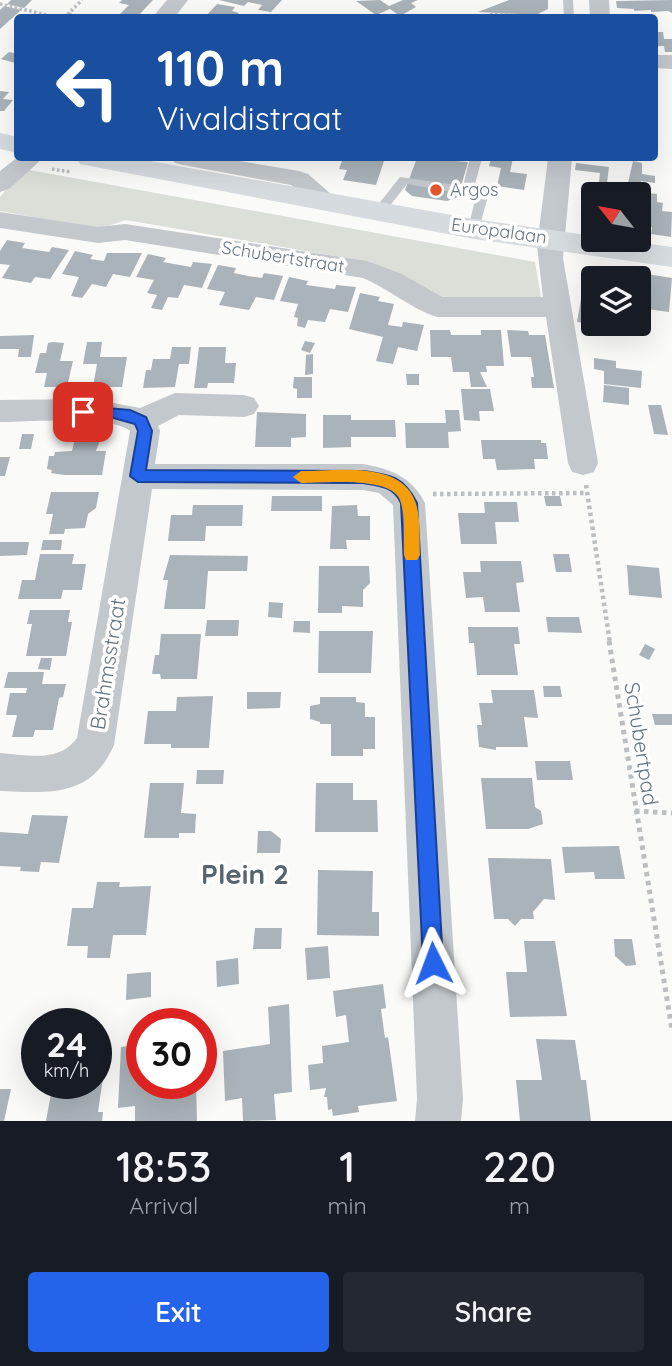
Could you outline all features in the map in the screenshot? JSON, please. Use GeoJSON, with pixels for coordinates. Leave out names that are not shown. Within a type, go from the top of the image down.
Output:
{"type":"FeatureCollection","features":[{"type":"Feature","properties":{"kind":"main road","name":"Europalaan"},"geometry":{"type":"LineString","coordinates":[[130,161],[156,163],[327,201],[474,229],[672,257]]}},
{"type":"Feature","properties":{"kind":"street"},"geometry":{"type":"LineString","coordinates":[[166,14],[178,0]]}},
{"type":"Feature","properties":{"kind":"street"},"geometry":{"type":"LineString","coordinates":[[0,184],[27,161]]}},
{"type":"Feature","properties":{"kind":"street","name":"Europalaan"},"geometry":{"type":"LineString","coordinates":[[200,161],[299,179],[327,201]]}},
{"type":"Feature","properties":{"kind":"street"},"geometry":{"type":"LineString","coordinates":[[560,161],[554,225],[550,238],[583,463]]}},
{"type":"Feature","properties":{"kind":"street","name":"Schubertstraat"},"geometry":{"type":"LineString","coordinates":[[0,220],[98,235],[125,232],[367,270],[394,279],[437,307],[558,307]]}},
{"type":"Feature","properties":{"kind":"street"},"geometry":{"type":"LineString","coordinates":[[0,411],[110,412],[130,415],[141,421],[175,404],[244,406]]}},
{"type":"Feature","properties":{"kind":"street","name":"Brahmsstraat"},"geometry":{"type":"LineString","coordinates":[[0,772],[60,774],[75,769],[88,758],[95,745],[145,431],[141,421]]}},
{"type":"Feature","properties":{"kind":"street"},"geometry":{"type":"LineString","coordinates":[[138,476],[363,477],[385,480],[402,488],[405,494],[409,503],[412,558],[440,1099],[438,1121]]}},
{"type":"Feature","properties":{"kind":"lane"},"geometry":{"type":"LineString","coordinates":[[467,191],[475,161]]}},
{"type":"Feature","properties":{"kind":"lane"},"geometry":{"type":"LineString","coordinates":[[380,210],[404,180],[483,193],[474,229]]}},
{"type":"Feature","properties":{"kind":"path"},"geometry":{"type":"LineString","coordinates":[[68,13],[82,0]]}},
{"type":"Feature","properties":{"kind":"path"},"geometry":{"type":"LineString","coordinates":[[0,4],[44,14]]}},
{"type":"Feature","properties":{"kind":"path","name":"Schubertpad"},"geometry":{"type":"LineString","coordinates":[[583,463],[635,811],[672,1030]]}},
{"type":"Feature","properties":{"kind":"path"},"geometry":{"type":"LineString","coordinates":[[405,494],[587,493]]}},
{"type":"Feature","properties":{"kind":"path"},"geometry":{"type":"LineString","coordinates":[[635,811],[672,813]]}},
{"type":"Feature","properties":{"kind":"shaded area"},"geometry":{"type":"Polygon","coordinates":[[[24,169],[535,262],[541,297],[442,298],[369,262],[126,220],[99,229],[0,211],[0,197],[24,169]]]}},
{"type":"Feature","properties":{"kind":"building"},"geometry":{"type":"Polygon","coordinates":[[[11,0],[32,0],[24,8],[7,4],[11,0]]]}},
{"type":"Feature","properties":{"kind":"building"},"geometry":{"type":"Polygon","coordinates":[[[122,0],[153,0],[140,14],[120,14],[129,5],[119,3],[122,0]]]}},
{"type":"Feature","properties":{"kind":"building"},"geometry":{"type":"Polygon","coordinates":[[[219,0],[282,0],[271,12],[258,10],[262,5],[248,2],[244,6],[219,0]]]}},
{"type":"Feature","properties":{"kind":"building"},"geometry":{"type":"Polygon","coordinates":[[[380,0],[389,6],[403,0],[418,0],[411,3],[416,7],[404,14],[397,14],[390,9],[375,14],[356,1],[380,0]]]}},
{"type":"Feature","properties":{"kind":"building"},"geometry":{"type":"Polygon","coordinates":[[[509,0],[548,0],[548,9],[538,14],[478,12],[509,0]]]}},
{"type":"Feature","properties":{"kind":"building"},"geometry":{"type":"Polygon","coordinates":[[[672,0],[672,13],[617,8],[616,1],[672,0]]]}},
{"type":"Feature","properties":{"kind":"building"},"geometry":{"type":"Polygon","coordinates":[[[217,4],[235,7],[232,11],[239,13],[238,14],[208,14],[217,4]]]}},
{"type":"Feature","properties":{"kind":"building"},"geometry":{"type":"Polygon","coordinates":[[[4,6],[21,10],[0,29],[0,10],[4,6]]]}},
{"type":"Feature","properties":{"kind":"building"},"geometry":{"type":"Polygon","coordinates":[[[658,32],[663,32],[664,39],[672,39],[672,52],[665,52],[664,46],[658,46],[658,32]]]}},
{"type":"Feature","properties":{"kind":"building"},"geometry":{"type":"Polygon","coordinates":[[[9,52],[14,53],[14,63],[1,59],[9,52]]]}},
{"type":"Feature","properties":{"kind":"building"},"geometry":{"type":"Polygon","coordinates":[[[0,91],[9,92],[3,99],[13,100],[4,111],[0,111],[0,91]]]}},
{"type":"Feature","properties":{"kind":"building"},"geometry":{"type":"Polygon","coordinates":[[[342,161],[384,161],[376,185],[343,180],[347,170],[339,169],[342,161]]]}},
{"type":"Feature","properties":{"kind":"building"},"geometry":{"type":"Polygon","coordinates":[[[416,161],[468,162],[458,197],[447,201],[412,196],[405,190],[416,161]]]}},
{"type":"Feature","properties":{"kind":"building"},"geometry":{"type":"Polygon","coordinates":[[[490,161],[512,161],[510,172],[527,174],[524,190],[497,186],[501,168],[489,166],[490,161]]]}},
{"type":"Feature","properties":{"kind":"building"},"geometry":{"type":"Polygon","coordinates":[[[633,161],[642,163],[642,174],[655,176],[655,183],[628,182],[633,161]]]}},
{"type":"Feature","properties":{"kind":"building"},"geometry":{"type":"Polygon","coordinates":[[[576,163],[609,167],[607,182],[599,182],[600,173],[575,170],[576,163]]]}},
{"type":"Feature","properties":{"kind":"building"},"geometry":{"type":"Polygon","coordinates":[[[651,193],[657,194],[657,202],[663,203],[662,211],[672,212],[671,237],[651,234],[651,193]]]}},
{"type":"Feature","properties":{"kind":"building"},"geometry":{"type":"Polygon","coordinates":[[[7,240],[25,243],[22,248],[49,252],[52,247],[69,250],[50,279],[35,277],[31,283],[2,278],[10,265],[0,264],[0,251],[7,240]]]}},
{"type":"Feature","properties":{"kind":"building"},"geometry":{"type":"Polygon","coordinates":[[[75,251],[93,255],[90,259],[104,261],[107,253],[142,253],[130,277],[113,274],[106,287],[92,284],[82,298],[71,296],[79,277],[62,274],[75,251]]]}},
{"type":"Feature","properties":{"kind":"building"},"geometry":{"type":"Polygon","coordinates":[[[148,254],[166,258],[163,262],[191,267],[193,262],[212,264],[202,288],[184,285],[178,298],[168,297],[162,310],[151,308],[157,295],[147,293],[154,280],[136,277],[148,254]]]}},
{"type":"Feature","properties":{"kind":"building"},"geometry":{"type":"Polygon","coordinates":[[[218,265],[236,268],[234,273],[248,276],[262,278],[264,273],[283,276],[274,300],[256,297],[249,310],[219,305],[225,292],[207,289],[218,265]]]}},
{"type":"Feature","properties":{"kind":"building"},"geometry":{"type":"Polygon","coordinates":[[[651,275],[672,278],[669,312],[651,310],[651,275]]]}},
{"type":"Feature","properties":{"kind":"building"},"geometry":{"type":"Polygon","coordinates":[[[289,277],[308,281],[306,285],[335,289],[336,285],[356,287],[348,312],[330,309],[325,322],[308,320],[305,328],[297,326],[298,318],[294,317],[298,304],[280,301],[289,277]]]}},
{"type":"Feature","properties":{"kind":"building"},"geometry":{"type":"Polygon","coordinates":[[[360,293],[380,297],[378,301],[394,304],[388,325],[402,327],[403,322],[424,325],[417,351],[398,347],[393,364],[376,361],[383,337],[349,329],[360,293]]]}},
{"type":"Feature","properties":{"kind":"building"},"geometry":{"type":"Polygon","coordinates":[[[581,299],[581,322],[577,322],[581,299]]]}},
{"type":"Feature","properties":{"kind":"building"},"geometry":{"type":"Polygon","coordinates":[[[430,330],[450,330],[451,335],[481,335],[481,330],[501,330],[504,366],[486,366],[487,372],[480,372],[487,387],[471,387],[469,372],[453,372],[451,357],[431,357],[430,330]]]}},
{"type":"Feature","properties":{"kind":"building"},"geometry":{"type":"Polygon","coordinates":[[[507,330],[545,335],[554,388],[532,388],[531,377],[534,377],[531,357],[511,357],[507,330]]]}},
{"type":"Feature","properties":{"kind":"building"},"geometry":{"type":"Polygon","coordinates":[[[34,335],[31,357],[18,357],[19,349],[0,349],[0,336],[34,335]]]}},
{"type":"Feature","properties":{"kind":"building"},"geometry":{"type":"Polygon","coordinates":[[[305,341],[315,343],[310,353],[301,350],[305,341]]]}},
{"type":"Feature","properties":{"kind":"building"},"geometry":{"type":"Polygon","coordinates":[[[87,342],[102,342],[100,357],[127,357],[122,387],[93,387],[97,364],[83,364],[87,342]]]}},
{"type":"Feature","properties":{"kind":"building"},"geometry":{"type":"Polygon","coordinates":[[[48,343],[64,343],[60,361],[73,361],[67,387],[44,387],[47,373],[35,373],[40,353],[46,353],[48,343]]]}},
{"type":"Feature","properties":{"kind":"building"},"geometry":{"type":"Polygon","coordinates":[[[172,347],[191,347],[189,364],[179,364],[175,387],[143,388],[146,370],[151,370],[153,359],[170,359],[172,347]]]}},
{"type":"Feature","properties":{"kind":"building"},"geometry":{"type":"Polygon","coordinates":[[[199,347],[226,347],[225,363],[236,363],[234,383],[208,383],[207,388],[194,388],[199,347]]]}},
{"type":"Feature","properties":{"kind":"building"},"geometry":{"type":"Polygon","coordinates":[[[313,354],[313,374],[305,375],[306,355],[313,354]]]}},
{"type":"Feature","properties":{"kind":"building"},"geometry":{"type":"Polygon","coordinates":[[[594,358],[616,361],[616,368],[642,371],[641,388],[604,384],[604,371],[594,369],[594,358]]]}},
{"type":"Feature","properties":{"kind":"building"},"geometry":{"type":"Polygon","coordinates":[[[406,374],[419,374],[419,385],[407,385],[406,374]]]}},
{"type":"Feature","properties":{"kind":"building"},"geometry":{"type":"Polygon","coordinates":[[[294,377],[312,377],[312,398],[297,398],[297,389],[293,388],[294,377]]]}},
{"type":"Feature","properties":{"kind":"building"},"geometry":{"type":"Polygon","coordinates":[[[604,385],[629,388],[629,405],[603,402],[604,385]]]}},
{"type":"Feature","properties":{"kind":"building"},"geometry":{"type":"Polygon","coordinates":[[[461,389],[490,389],[494,411],[479,411],[480,421],[464,420],[461,389]]]}},
{"type":"Feature","properties":{"kind":"building"},"geometry":{"type":"Polygon","coordinates":[[[648,405],[661,405],[668,435],[654,434],[648,405]]]}},
{"type":"Feature","properties":{"kind":"building"},"geometry":{"type":"Polygon","coordinates":[[[445,410],[459,410],[461,431],[448,432],[449,448],[406,448],[405,423],[446,423],[445,410]]]}},
{"type":"Feature","properties":{"kind":"building"},"geometry":{"type":"Polygon","coordinates":[[[257,412],[306,414],[306,437],[291,438],[291,447],[255,447],[257,412]]]}},
{"type":"Feature","properties":{"kind":"building"},"geometry":{"type":"Polygon","coordinates":[[[323,415],[351,415],[351,420],[395,420],[396,437],[351,437],[351,447],[323,448],[323,415]]]}},
{"type":"Feature","properties":{"kind":"building"},"geometry":{"type":"Polygon","coordinates":[[[22,434],[34,434],[31,449],[19,449],[22,434]]]}},
{"type":"Feature","properties":{"kind":"building"},"geometry":{"type":"Polygon","coordinates":[[[76,434],[102,435],[96,451],[106,451],[102,475],[64,475],[51,473],[52,470],[47,469],[49,456],[54,456],[55,452],[72,451],[76,434]]]}},
{"type":"Feature","properties":{"kind":"building"},"geometry":{"type":"Polygon","coordinates":[[[481,440],[541,440],[541,443],[546,443],[548,459],[534,459],[535,469],[497,470],[495,459],[483,459],[481,440]]]}},
{"type":"Feature","properties":{"kind":"building"},"geometry":{"type":"Polygon","coordinates":[[[0,457],[10,457],[5,476],[0,476],[0,457]]]}},
{"type":"Feature","properties":{"kind":"building"},"geometry":{"type":"Polygon","coordinates":[[[51,492],[99,492],[96,508],[88,514],[85,528],[65,529],[64,534],[49,534],[53,514],[46,514],[51,492]]]}},
{"type":"Feature","properties":{"kind":"building"},"geometry":{"type":"Polygon","coordinates":[[[272,496],[322,496],[322,511],[271,511],[272,496]]]}},
{"type":"Feature","properties":{"kind":"building"},"geometry":{"type":"Polygon","coordinates":[[[544,496],[560,496],[562,506],[546,506],[544,496]]]}},
{"type":"Feature","properties":{"kind":"building"},"geometry":{"type":"Polygon","coordinates":[[[484,502],[517,502],[519,522],[495,522],[497,544],[461,544],[458,513],[485,513],[484,502]]]}},
{"type":"Feature","properties":{"kind":"building"},"geometry":{"type":"Polygon","coordinates":[[[193,505],[243,505],[242,526],[206,526],[205,541],[168,541],[171,515],[192,515],[193,505]]]}},
{"type":"Feature","properties":{"kind":"building"},"geometry":{"type":"Polygon","coordinates":[[[357,505],[358,516],[370,516],[370,540],[346,540],[347,549],[330,549],[332,506],[357,505]]]}},
{"type":"Feature","properties":{"kind":"building"},"geometry":{"type":"Polygon","coordinates":[[[43,540],[62,540],[61,550],[41,550],[43,540]]]}},
{"type":"Feature","properties":{"kind":"building"},"geometry":{"type":"Polygon","coordinates":[[[0,542],[29,542],[27,555],[0,556],[0,542]]]}},
{"type":"Feature","properties":{"kind":"building"},"geometry":{"type":"Polygon","coordinates":[[[40,554],[74,554],[72,564],[86,564],[82,590],[63,590],[61,599],[18,599],[22,580],[35,580],[40,554]]]}},
{"type":"Feature","properties":{"kind":"building"},"geometry":{"type":"Polygon","coordinates":[[[553,554],[569,554],[572,572],[556,572],[553,554]]]}},
{"type":"Feature","properties":{"kind":"building"},"geometry":{"type":"Polygon","coordinates":[[[170,555],[248,556],[247,571],[208,571],[205,609],[164,609],[168,580],[163,580],[170,555]]]}},
{"type":"Feature","properties":{"kind":"building"},"geometry":{"type":"Polygon","coordinates":[[[480,561],[521,561],[524,582],[516,583],[520,612],[485,612],[483,597],[466,598],[463,572],[481,572],[480,561]]]}},
{"type":"Feature","properties":{"kind":"building"},"geometry":{"type":"Polygon","coordinates":[[[627,565],[659,568],[662,598],[629,595],[627,565]]]}},
{"type":"Feature","properties":{"kind":"building"},"geometry":{"type":"Polygon","coordinates":[[[319,566],[369,566],[370,583],[363,590],[363,607],[342,606],[342,613],[318,613],[319,566]]]}},
{"type":"Feature","properties":{"kind":"building"},"geometry":{"type":"Polygon","coordinates":[[[269,602],[283,603],[282,618],[268,617],[269,602]]]}},
{"type":"Feature","properties":{"kind":"building"},"geometry":{"type":"Polygon","coordinates":[[[30,610],[70,610],[68,622],[72,622],[66,656],[26,656],[32,624],[27,624],[30,610]]]}},
{"type":"Feature","properties":{"kind":"building"},"geometry":{"type":"Polygon","coordinates":[[[546,617],[579,617],[582,633],[548,632],[546,617]]]}},
{"type":"Feature","properties":{"kind":"building"},"geometry":{"type":"Polygon","coordinates":[[[207,620],[239,620],[238,636],[205,636],[207,620]]]}},
{"type":"Feature","properties":{"kind":"building"},"geometry":{"type":"Polygon","coordinates":[[[294,621],[310,621],[310,633],[293,632],[294,621]]]}},
{"type":"Feature","properties":{"kind":"building"},"geometry":{"type":"Polygon","coordinates":[[[468,627],[518,627],[520,644],[514,644],[518,675],[477,675],[474,643],[469,643],[468,627]]]}},
{"type":"Feature","properties":{"kind":"building"},"geometry":{"type":"Polygon","coordinates":[[[319,631],[373,631],[371,673],[318,673],[319,631]]]}},
{"type":"Feature","properties":{"kind":"building"},"geometry":{"type":"Polygon","coordinates":[[[161,634],[201,634],[197,679],[161,679],[160,674],[152,674],[155,655],[159,655],[161,634]]]}},
{"type":"Feature","properties":{"kind":"building"},"geometry":{"type":"Polygon","coordinates":[[[645,644],[655,649],[649,660],[639,655],[645,644]]]}},
{"type":"Feature","properties":{"kind":"building"},"geometry":{"type":"Polygon","coordinates":[[[41,658],[52,658],[50,670],[38,669],[41,658]]]}},
{"type":"Feature","properties":{"kind":"building"},"geometry":{"type":"Polygon","coordinates":[[[8,672],[44,672],[42,684],[66,684],[63,697],[59,698],[53,730],[35,730],[33,737],[12,737],[17,715],[6,715],[10,693],[26,693],[27,688],[4,688],[8,672]]]}},
{"type":"Feature","properties":{"kind":"building"},"geometry":{"type":"Polygon","coordinates":[[[543,686],[560,686],[562,697],[544,697],[543,686]]]}},
{"type":"Feature","properties":{"kind":"building"},"geometry":{"type":"Polygon","coordinates":[[[491,690],[534,690],[538,718],[524,717],[528,747],[496,747],[496,750],[479,747],[477,725],[482,725],[479,703],[493,703],[491,690]]]}},
{"type":"Feature","properties":{"kind":"building"},"geometry":{"type":"Polygon","coordinates":[[[247,692],[281,692],[280,708],[247,709],[247,692]]]}},
{"type":"Feature","properties":{"kind":"building"},"geometry":{"type":"Polygon","coordinates":[[[213,696],[209,748],[171,748],[171,744],[144,744],[148,711],[176,711],[177,697],[213,696]]]}},
{"type":"Feature","properties":{"kind":"building"},"geometry":{"type":"Polygon","coordinates":[[[320,697],[356,697],[356,702],[365,703],[365,717],[375,717],[375,749],[363,749],[363,756],[331,756],[331,724],[320,724],[310,719],[310,706],[320,704],[320,697]]]}},
{"type":"Feature","properties":{"kind":"building"},"geometry":{"type":"Polygon","coordinates":[[[652,714],[672,714],[672,725],[655,725],[652,714]]]}},
{"type":"Feature","properties":{"kind":"building"},"geometry":{"type":"Polygon","coordinates":[[[535,761],[570,761],[573,780],[537,780],[535,761]]]}},
{"type":"Feature","properties":{"kind":"building"},"geometry":{"type":"Polygon","coordinates":[[[197,770],[224,770],[223,784],[196,784],[197,770]]]}},
{"type":"Feature","properties":{"kind":"building"},"geometry":{"type":"Polygon","coordinates":[[[481,778],[532,778],[535,807],[541,811],[543,824],[528,829],[486,829],[481,778]]]}},
{"type":"Feature","properties":{"kind":"building"},"geometry":{"type":"Polygon","coordinates":[[[150,783],[184,783],[181,813],[196,814],[195,833],[179,833],[179,838],[144,838],[150,783]]]}},
{"type":"Feature","properties":{"kind":"building"},"geometry":{"type":"Polygon","coordinates":[[[316,783],[353,783],[353,800],[377,800],[378,832],[315,832],[316,783]]]}},
{"type":"Feature","properties":{"kind":"building"},"geometry":{"type":"Polygon","coordinates":[[[32,815],[68,816],[59,863],[41,862],[39,872],[20,871],[21,867],[0,866],[0,832],[28,834],[32,815]]]}},
{"type":"Feature","properties":{"kind":"building"},"geometry":{"type":"Polygon","coordinates":[[[258,831],[271,831],[281,839],[280,853],[257,853],[258,831]]]}},
{"type":"Feature","properties":{"kind":"building"},"geometry":{"type":"Polygon","coordinates":[[[619,846],[625,879],[595,879],[594,872],[565,873],[562,847],[619,846]]]}},
{"type":"Feature","properties":{"kind":"building"},"geometry":{"type":"Polygon","coordinates":[[[488,858],[551,859],[555,900],[544,899],[533,912],[534,919],[521,919],[515,926],[508,919],[494,919],[488,858]]]}},
{"type":"Feature","properties":{"kind":"building"},"geometry":{"type":"Polygon","coordinates":[[[318,870],[373,871],[372,912],[379,912],[379,936],[317,935],[318,870]]]}},
{"type":"Feature","properties":{"kind":"building"},"geometry":{"type":"Polygon","coordinates":[[[97,882],[120,882],[119,887],[151,886],[146,935],[113,935],[110,958],[87,958],[88,946],[67,946],[72,908],[93,908],[97,882]]]}},
{"type":"Feature","properties":{"kind":"building"},"geometry":{"type":"Polygon","coordinates":[[[255,928],[282,928],[281,949],[253,949],[255,928]]]}},
{"type":"Feature","properties":{"kind":"building"},"geometry":{"type":"Polygon","coordinates":[[[614,939],[632,939],[636,965],[626,966],[615,956],[614,939]]]}},
{"type":"Feature","properties":{"kind":"building"},"geometry":{"type":"Polygon","coordinates":[[[524,941],[555,941],[567,1016],[510,1017],[506,972],[527,972],[524,941]]]}},
{"type":"Feature","properties":{"kind":"building"},"geometry":{"type":"Polygon","coordinates":[[[328,946],[330,978],[307,980],[305,948],[328,946]]]}},
{"type":"Feature","properties":{"kind":"building"},"geometry":{"type":"Polygon","coordinates":[[[238,958],[239,984],[217,987],[216,961],[238,958]]]}},
{"type":"Feature","properties":{"kind":"building"},"geometry":{"type":"Polygon","coordinates":[[[151,972],[151,997],[126,1000],[127,974],[151,972]]]}},
{"type":"Feature","properties":{"kind":"building"},"geometry":{"type":"Polygon","coordinates":[[[383,984],[386,1008],[381,1009],[397,1101],[358,1106],[359,1112],[333,1116],[332,1109],[328,1110],[327,1097],[324,1097],[326,1088],[310,1090],[308,1065],[323,1063],[322,1046],[349,1042],[346,1015],[336,1017],[333,991],[383,984]]]}},
{"type":"Feature","properties":{"kind":"building"},"geometry":{"type":"Polygon","coordinates":[[[289,1004],[292,1092],[274,1094],[276,1120],[243,1121],[242,1098],[225,1101],[223,1051],[270,1044],[268,1007],[289,1004]]]}},
{"type":"Feature","properties":{"kind":"building"},"geometry":{"type":"Polygon","coordinates":[[[536,1039],[575,1040],[581,1080],[586,1080],[591,1121],[520,1121],[516,1080],[542,1080],[536,1039]]]}},
{"type":"Feature","properties":{"kind":"building"},"geometry":{"type":"Polygon","coordinates":[[[126,1046],[126,1099],[196,1099],[197,1121],[135,1121],[135,1106],[118,1108],[121,1047],[126,1046]]]}},
{"type":"Feature","properties":{"kind":"building"},"geometry":{"type":"Polygon","coordinates":[[[0,1089],[11,1089],[4,1121],[0,1121],[0,1089]]]}},
{"type":"Feature","properties":{"kind":"building"},"geometry":{"type":"Polygon","coordinates":[[[50,1099],[100,1099],[98,1112],[103,1112],[102,1121],[46,1121],[50,1099]]]}},
{"type":"Feature","properties":{"kind":"slow traffic"},"geometry":{"type":"LineString","coordinates":[[301,477],[363,477],[385,480],[402,488],[409,503],[412,555]]}},
{"type":"Feature","properties":{"kind":"place","name":"Argos"},"geometry":{"type":"Point","coordinates":[436,190]}},
{"type":"Feature","properties":{"kind":"district","name":"Plein 2"},"geometry":{"type":"Point","coordinates":[245,874]}},
{"type":"Feature","properties":{"kind":"route"},"geometry":{"type":"LineString","coordinates":[[83,412],[130,415],[141,421],[145,431],[138,476],[363,477],[385,480],[402,488],[409,503],[433,963]]}}]}
